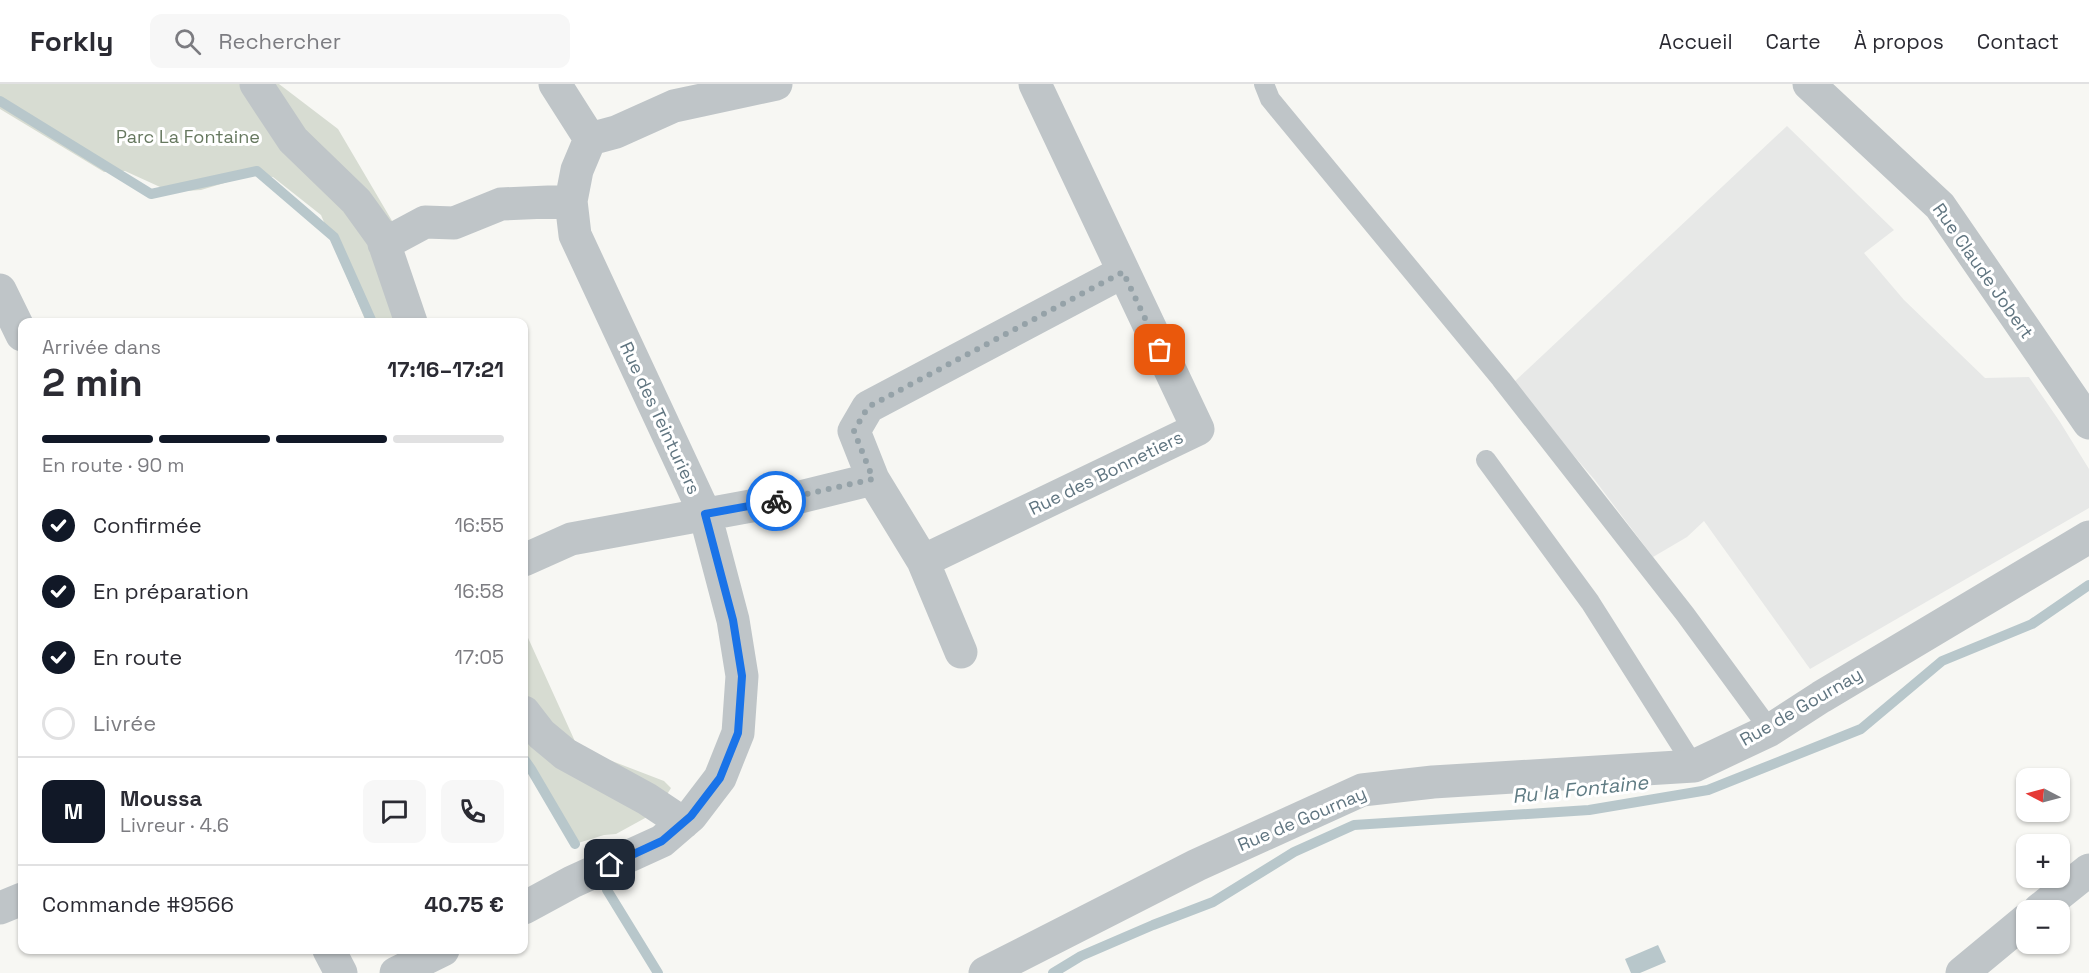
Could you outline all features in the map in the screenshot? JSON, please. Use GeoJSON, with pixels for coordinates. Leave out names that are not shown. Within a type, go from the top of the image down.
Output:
{"type":"FeatureCollection","features":[{"type":"Feature","properties":{"kind":"street"},"geometry":{"type":"LineString","coordinates":[[256,84],[293,140],[356,201],[382,237],[410,318]]}},
{"type":"Feature","properties":{"kind":"street"},"geometry":{"type":"LineString","coordinates":[[555,84],[590,139],[616,132],[674,106],[776,84]]}},
{"type":"Feature","properties":{"kind":"street","name":"Rue des Bonnetiers"},"geometry":{"type":"LineString","coordinates":[[923,561],[1198,429],[1035,84]]}},
{"type":"Feature","properties":{"kind":"street","name":"Rue Claude Jobert"},"geometry":{"type":"LineString","coordinates":[[1809,84],[1940,206],[2089,423]]}},
{"type":"Feature","properties":{"kind":"street","name":"Rue des Teinturiers"},"geometry":{"type":"LineString","coordinates":[[528,906],[662,841],[691,816],[720,778],[738,733],[742,676],[733,620],[705,514],[575,236],[571,201],[577,170],[590,139]]}},
{"type":"Feature","properties":{"kind":"street"},"geometry":{"type":"LineString","coordinates":[[384,244],[425,222],[454,224],[501,204],[571,201]]}},
{"type":"Feature","properties":{"kind":"street"},"geometry":{"type":"LineString","coordinates":[[961,652],[923,561],[873,479],[854,431],[868,407],[1123,272]]}},
{"type":"Feature","properties":{"kind":"street"},"geometry":{"type":"LineString","coordinates":[[0,290],[18,327]]}},
{"type":"Feature","properties":{"kind":"street"},"geometry":{"type":"LineString","coordinates":[[528,558],[571,539],[800,497],[873,479]]}},
{"type":"Feature","properties":{"kind":"street","name":"Rue de Gournay"},"geometry":{"type":"LineString","coordinates":[[985,973],[1197,865],[1362,790],[1433,782],[1694,766],[1770,730],[1821,697],[2089,537]]}},
{"type":"Feature","properties":{"kind":"street"},"geometry":{"type":"LineString","coordinates":[[528,717],[541,734],[565,754],[647,799],[682,823]]}},
{"type":"Feature","properties":{"kind":"street"},"geometry":{"type":"LineString","coordinates":[[2052,900],[2089,870]]}},
{"type":"Feature","properties":{"kind":"street"},"geometry":{"type":"LineString","coordinates":[[0,908],[18,901]]}},
{"type":"Feature","properties":{"kind":"street"},"geometry":{"type":"LineString","coordinates":[[1962,973],[2016,928]]}},
{"type":"Feature","properties":{"kind":"street"},"geometry":{"type":"LineString","coordinates":[[331,954],[341,973]]}},
{"type":"Feature","properties":{"kind":"street"},"geometry":{"type":"LineString","coordinates":[[396,973],[445,958]]}},
{"type":"Feature","properties":{"kind":"lane"},"geometry":{"type":"LineString","coordinates":[[1264,84],[1270,99],[1501,379],[1685,614],[1770,730]]}},
{"type":"Feature","properties":{"kind":"lane"},"geometry":{"type":"LineString","coordinates":[[1486,460],[1590,602],[1694,766]]}},
{"type":"Feature","properties":{"kind":"shaded area"},"geometry":{"type":"Polygon","coordinates":[[[1787,126],[1894,230],[1864,253],[1904,300],[1985,378],[2029,377],[2089,469],[2089,508],[1810,669],[1704,521],[1687,537],[1653,557],[1594,479],[1512,384],[1787,126]]]}},
{"type":"Feature","properties":{"kind":"shaded area"},"geometry":{"type":"Polygon","coordinates":[[[1658,945],[1666,962],[1640,973],[1631,973],[1625,959],[1658,945]]]}},
{"type":"Feature","properties":{"kind":"green space","name":"Parc La Fontaine"},"geometry":{"type":"Polygon","coordinates":[[[0,84],[279,84],[338,129],[398,231],[388,237],[425,318],[364,318],[321,215],[273,177],[251,175],[201,190],[171,192],[125,171],[104,172],[0,109],[0,84]]]}},
{"type":"Feature","properties":{"kind":"green space"},"geometry":{"type":"Polygon","coordinates":[[[528,638],[578,748],[664,781],[671,788],[656,812],[616,834],[604,835],[575,844],[539,785],[528,773],[528,638]]]}},
{"type":"Feature","properties":{"kind":"waterway","name":"Ru la Fontaine"},"geometry":{"type":"LineString","coordinates":[[0,101],[151,194],[257,171],[334,237],[370,318]]}},
{"type":"Feature","properties":{"kind":"waterway","name":"Ru la Fontaine"},"geometry":{"type":"LineString","coordinates":[[1053,973],[1081,956],[1213,902],[1294,852],[1354,825],[1589,810],[1708,790],[1861,729],[1942,661],[2032,624],[2089,585]]}},
{"type":"Feature","properties":{"kind":"waterway","name":"Ru la Fontaine"},"geometry":{"type":"LineString","coordinates":[[528,765],[575,844]]}},
{"type":"Feature","properties":{"kind":"waterway","name":"Ru la Fontaine"},"geometry":{"type":"LineString","coordinates":[[607,890],[658,973]]}},
{"type":"Feature","properties":{"kind":"way so far"},"geometry":{"type":"LineString","coordinates":[[776,501],[873,479],[854,431],[868,407],[1123,272],[1160,350]]}},
{"type":"Feature","properties":{"kind":"route"},"geometry":{"type":"LineString","coordinates":[[610,865],[662,841],[691,816],[720,778],[738,733],[742,676],[733,620],[705,514],[776,501]]}}]}
